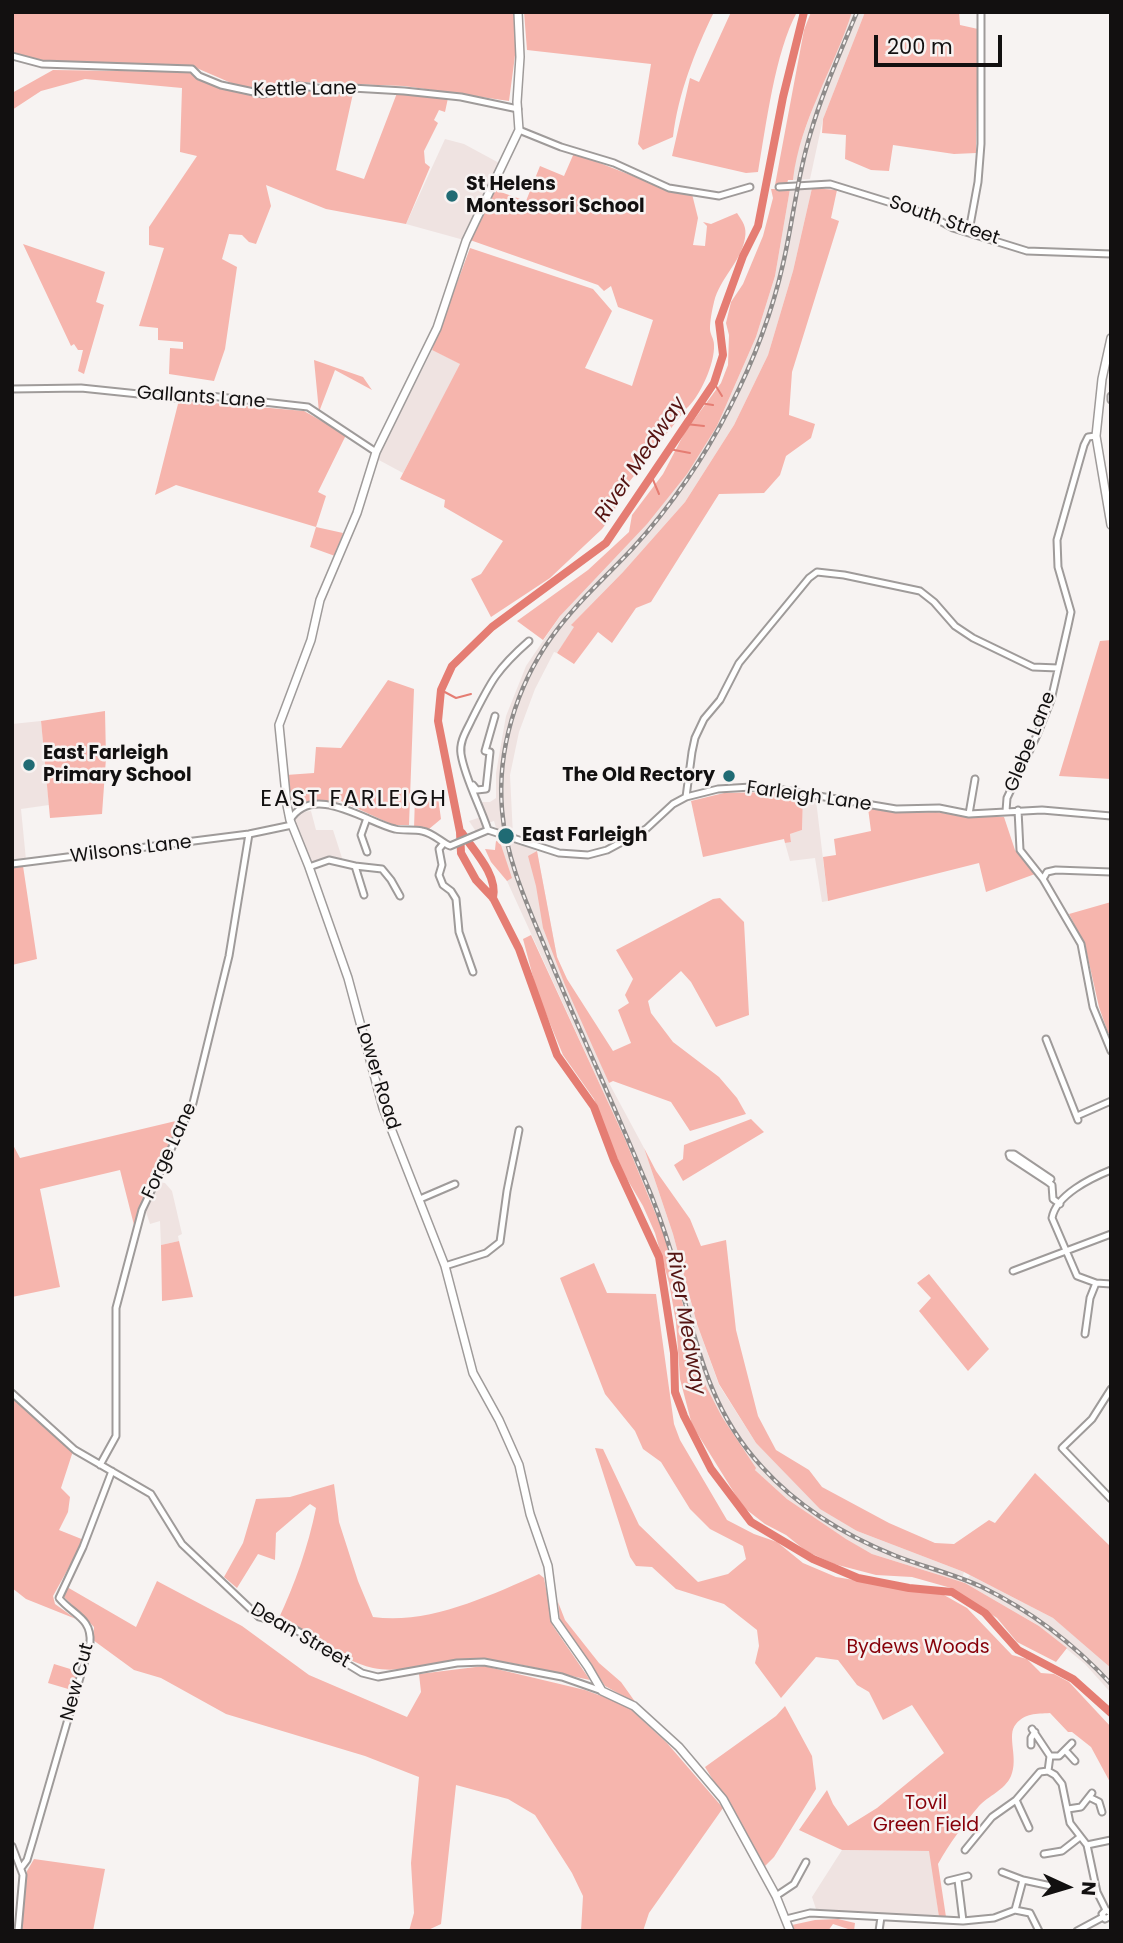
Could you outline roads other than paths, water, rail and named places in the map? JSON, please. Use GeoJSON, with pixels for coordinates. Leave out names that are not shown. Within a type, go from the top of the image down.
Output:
{"type":"FeatureCollection","features":[{"type":"Feature","properties":{"kind":"main road"},"geometry":{"type":"LineString","coordinates":[[518,12],[519,130]]}},
{"type":"Feature","properties":{"kind":"main road","name":"Lower Road"},"geometry":{"type":"LineString","coordinates":[[519,130],[466,241],[431,342],[376,452],[357,513],[320,600],[311,640],[280,719],[282,767],[291,822],[348,978],[383,1108],[445,1266],[473,1373],[499,1420],[519,1465],[530,1514],[548,1566],[555,1620],[588,1667],[601,1691]]}},
{"type":"Feature","properties":{"kind":"main road"},"geometry":{"type":"LineString","coordinates":[[1110,342],[1102,379],[1096,436],[1107,487],[1111,525]]}},
{"type":"Feature","properties":{"kind":"main road","name":"Dean Street"},"geometry":{"type":"LineString","coordinates":[[601,1691],[634,1706],[689,1758],[723,1799],[776,1896],[790,1931]]}},
{"type":"Feature","properties":{"kind":"street"},"geometry":{"type":"LineString","coordinates":[[969,231],[978,182],[981,144],[981,12]]}},
{"type":"Feature","properties":{"kind":"street","name":"Kettle Lane"},"geometry":{"type":"LineString","coordinates":[[12,56],[42,64],[192,69],[198,76],[221,85],[263,94],[300,86],[334,90],[352,88],[461,97],[518,108]]}},
{"type":"Feature","properties":{"kind":"street"},"geometry":{"type":"LineString","coordinates":[[519,130],[561,147],[614,163],[669,188],[719,196],[750,187]]}},
{"type":"Feature","properties":{"kind":"street","name":"South Street"},"geometry":{"type":"LineString","coordinates":[[779,187],[830,184],[927,214],[953,228],[1027,251],[1111,254]]}},
{"type":"Feature","properties":{"kind":"street","name":"Gallants Lane"},"geometry":{"type":"LineString","coordinates":[[12,389],[81,388],[177,398],[210,396],[308,407],[376,452]]}},
{"type":"Feature","properties":{"kind":"street","name":"Glebe Lane"},"geometry":{"type":"LineString","coordinates":[[1006,811],[1007,798],[1051,700],[1071,612],[1058,567],[1057,540],[1084,445],[1088,437],[1096,436]]}},
{"type":"Feature","properties":{"kind":"street"},"geometry":{"type":"LineString","coordinates":[[686,797],[695,738],[704,719],[720,700],[739,663],[809,578],[817,572],[920,591],[934,602],[955,626],[973,638],[1033,667],[1058,668]]}},
{"type":"Feature","properties":{"kind":"street"},"geometry":{"type":"LineString","coordinates":[[473,972],[459,932],[456,899],[443,885],[439,875],[442,865],[439,849],[446,844],[488,830],[466,777],[461,751],[463,738],[495,674],[529,641]]}},
{"type":"Feature","properties":{"kind":"street"},"geometry":{"type":"LineString","coordinates":[[466,777],[470,776],[477,790],[486,789],[490,752],[485,751],[495,716]]}},
{"type":"Feature","properties":{"kind":"street"},"geometry":{"type":"LineString","coordinates":[[969,814],[975,779]]}},
{"type":"Feature","properties":{"kind":"street","name":"Farleigh Lane"},"geometry":{"type":"LineString","coordinates":[[488,830],[559,853],[588,855],[607,850],[646,829],[673,804],[686,797],[718,789],[764,787],[895,809],[939,808],[969,814],[1018,810],[1055,811],[1111,816]]}},
{"type":"Feature","properties":{"kind":"street"},"geometry":{"type":"LineString","coordinates":[[287,805],[300,810],[314,806],[337,806],[394,829],[422,831],[446,844]]}},
{"type":"Feature","properties":{"kind":"street"},"geometry":{"type":"LineString","coordinates":[[291,822],[300,810]]}},
{"type":"Feature","properties":{"kind":"street"},"geometry":{"type":"LineString","coordinates":[[1018,810],[1020,850],[1043,879],[1081,944],[1093,1007],[1111,1051]]}},
{"type":"Feature","properties":{"kind":"street"},"geometry":{"type":"LineString","coordinates":[[364,849],[362,835],[367,818]]}},
{"type":"Feature","properties":{"kind":"street","name":"Wilsons Lane"},"geometry":{"type":"LineString","coordinates":[[12,864],[249,835],[291,822]]}},
{"type":"Feature","properties":{"kind":"street","name":"Forge Lane"},"geometry":{"type":"LineString","coordinates":[[100,1465],[116,1436],[116,1308],[142,1210],[193,1103],[229,956],[249,835]]}},
{"type":"Feature","properties":{"kind":"street"},"geometry":{"type":"LineString","coordinates":[[309,867],[329,860],[382,869],[400,896]]}},
{"type":"Feature","properties":{"kind":"street"},"geometry":{"type":"LineString","coordinates":[[355,866],[357,888],[364,895]]}},
{"type":"Feature","properties":{"kind":"street"},"geometry":{"type":"LineString","coordinates":[[1043,879],[1047,872],[1056,870],[1111,872]]}},
{"type":"Feature","properties":{"kind":"street"},"geometry":{"type":"LineString","coordinates":[[1046,1039],[1046,1047],[1077,1118],[1111,1101]]}},
{"type":"Feature","properties":{"kind":"street"},"geometry":{"type":"LineString","coordinates":[[445,1266],[486,1253],[500,1242],[519,1130]]}},
{"type":"Feature","properties":{"kind":"street"},"geometry":{"type":"LineString","coordinates":[[1033,1170],[1052,1185],[1054,1199],[1060,1204]]}},
{"type":"Feature","properties":{"kind":"street"},"geometry":{"type":"LineString","coordinates":[[1111,1170],[1081,1183],[1054,1210],[1052,1218],[1077,1276],[1096,1283],[1111,1284]]}},
{"type":"Feature","properties":{"kind":"street"},"geometry":{"type":"LineString","coordinates":[[420,1199],[455,1184]]}},
{"type":"Feature","properties":{"kind":"street"},"geometry":{"type":"LineString","coordinates":[[1013,1271],[1111,1234]]}},
{"type":"Feature","properties":{"kind":"street"},"geometry":{"type":"LineString","coordinates":[[1085,1334],[1090,1298],[1096,1283]]}},
{"type":"Feature","properties":{"kind":"street"},"geometry":{"type":"LineString","coordinates":[[1111,1389],[1091,1419],[1062,1448],[1111,1499]]}},
{"type":"Feature","properties":{"kind":"street","name":"Dean Street"},"geometry":{"type":"LineString","coordinates":[[12,1393],[68,1445],[150,1494],[182,1544],[259,1617],[285,1625],[307,1636],[362,1673],[378,1677],[457,1663],[484,1662],[562,1677],[601,1691]]}},
{"type":"Feature","properties":{"kind":"street","name":"New Cut"},"geometry":{"type":"LineString","coordinates":[[21,1868],[27,1860],[90,1643],[90,1629],[86,1622],[59,1598],[83,1547],[112,1471]]}},
{"type":"Feature","properties":{"kind":"street"},"geometry":{"type":"LineString","coordinates":[[1031,1745],[1034,1731],[1051,1756],[1048,1771]]}},
{"type":"Feature","properties":{"kind":"street"},"geometry":{"type":"LineString","coordinates":[[1051,1756],[1059,1756],[1072,1743]]}},
{"type":"Feature","properties":{"kind":"street"},"geometry":{"type":"LineString","coordinates":[[1065,1750],[1074,1761]]}},
{"type":"Feature","properties":{"kind":"street"},"geometry":{"type":"LineString","coordinates":[[965,1850],[992,1817],[1016,1800],[1040,1772],[1048,1771],[1055,1775],[1062,1784],[1070,1824],[1087,1845],[1097,1892],[1108,1916],[1077,1931]]}},
{"type":"Feature","properties":{"kind":"street"},"geometry":{"type":"LineString","coordinates":[[1068,1809],[1081,1807],[1091,1795],[1099,1802],[1102,1812]]}},
{"type":"Feature","properties":{"kind":"street"},"geometry":{"type":"LineString","coordinates":[[1016,1800],[1028,1826],[1020,1826]]}},
{"type":"Feature","properties":{"kind":"street"},"geometry":{"type":"LineString","coordinates":[[1044,1854],[1062,1851],[1080,1837]]}},
{"type":"Feature","properties":{"kind":"street"},"geometry":{"type":"LineString","coordinates":[[1087,1845],[1111,1840]]}},
{"type":"Feature","properties":{"kind":"street"},"geometry":{"type":"LineString","coordinates":[[12,1846],[21,1868],[23,1884],[18,1931]]}},
{"type":"Feature","properties":{"kind":"street"},"geometry":{"type":"LineString","coordinates":[[776,1896],[794,1884],[806,1863]]}},
{"type":"Feature","properties":{"kind":"street"},"geometry":{"type":"LineString","coordinates":[[1002,1872],[1051,1886]]}},
{"type":"Feature","properties":{"kind":"street"},"geometry":{"type":"LineString","coordinates":[[948,1881],[968,1876]]}},
{"type":"Feature","properties":{"kind":"street"},"geometry":{"type":"LineString","coordinates":[[958,1880],[963,1921]]}},
{"type":"Feature","properties":{"kind":"street"},"geometry":{"type":"LineString","coordinates":[[1015,1910],[1023,1880]]}},
{"type":"Feature","properties":{"kind":"street"},"geometry":{"type":"LineString","coordinates":[[786,1919],[810,1913],[963,1921],[994,1918],[1015,1910],[1030,1913],[1039,1931]]}},
{"type":"Feature","properties":{"kind":"street"},"geometry":{"type":"LineString","coordinates":[[879,1931],[881,1917]]}},
{"type":"Feature","properties":{"kind":"street"},"geometry":{"type":"LineString","coordinates":[[945,1921],[945,1931]]}},
{"type":"Feature","properties":{"kind":"waterway","name":"River Medway"},"geometry":{"type":"LineString","coordinates":[[804,12],[783,97],[758,226],[743,256],[719,322],[723,355],[714,383],[606,543],[492,627],[452,666],[441,690],[438,721],[460,832],[461,853],[476,880],[493,898],[519,949],[557,1055],[594,1107],[614,1160],[659,1257],[674,1353],[675,1392],[684,1416],[711,1469],[751,1522],[813,1559],[858,1578],[909,1588],[952,1592],[985,1613],[1018,1650],[1073,1679],[1111,1713]]}},
{"type":"Feature","properties":{"kind":"waterway"},"geometry":{"type":"LineString","coordinates":[[714,383],[722,396]]}},
{"type":"Feature","properties":{"kind":"waterway"},"geometry":{"type":"LineString","coordinates":[[700,403],[713,405]]}},
{"type":"Feature","properties":{"kind":"waterway"},"geometry":{"type":"LineString","coordinates":[[686,424],[704,426]]}},
{"type":"Feature","properties":{"kind":"waterway"},"geometry":{"type":"LineString","coordinates":[[669,449],[690,453]]}},
{"type":"Feature","properties":{"kind":"waterway"},"geometry":{"type":"LineString","coordinates":[[651,475],[659,494]]}},
{"type":"Feature","properties":{"kind":"waterway"},"geometry":{"type":"LineString","coordinates":[[441,690],[456,698],[471,694]]}},
{"type":"Feature","properties":{"kind":"waterway","name":"River Medway"},"geometry":{"type":"LineString","coordinates":[[462,833],[489,872],[494,889],[493,898]]}},
{"type":"Feature","properties":{"kind":"railway"},"geometry":{"type":"LineString","coordinates":[[857,12],[815,119],[802,167],[779,282],[746,373],[709,444],[674,498],[633,548],[560,626],[528,677],[506,743],[501,788],[504,828],[512,862],[530,913],[656,1206],[695,1340],[714,1393],[742,1443],[791,1495],[824,1519],[877,1548],[971,1582],[1000,1596],[1051,1630],[1082,1655],[1111,1684]]}},
{"type":"Feature","properties":{"kind":"place","name":"St Helens Montessori School"},"geometry":{"type":"Point","coordinates":[452,196]}},
{"type":"Feature","properties":{"kind":"place","name":"East Farleigh Primary School"},"geometry":{"type":"Point","coordinates":[29,765]}},
{"type":"Feature","properties":{"kind":"place","name":"The Old Rectory"},"geometry":{"type":"Point","coordinates":[729,776]}},
{"type":"Feature","properties":{"kind":"place","name":"East Farleigh"},"geometry":{"type":"Point","coordinates":[506,836]}},
{"type":"Feature","properties":{"kind":"district","name":"EAST FARLEIGH"},"geometry":{"type":"Point","coordinates":[354,800]}},
{"type":"Feature","properties":{"kind":"park label","name":"Bydews Woods"},"geometry":{"type":"Point","coordinates":[918,1648]}},
{"type":"Feature","properties":{"kind":"park label","name":"Tovil Green Field"},"geometry":{"type":"Point","coordinates":[926,1815]}}]}
